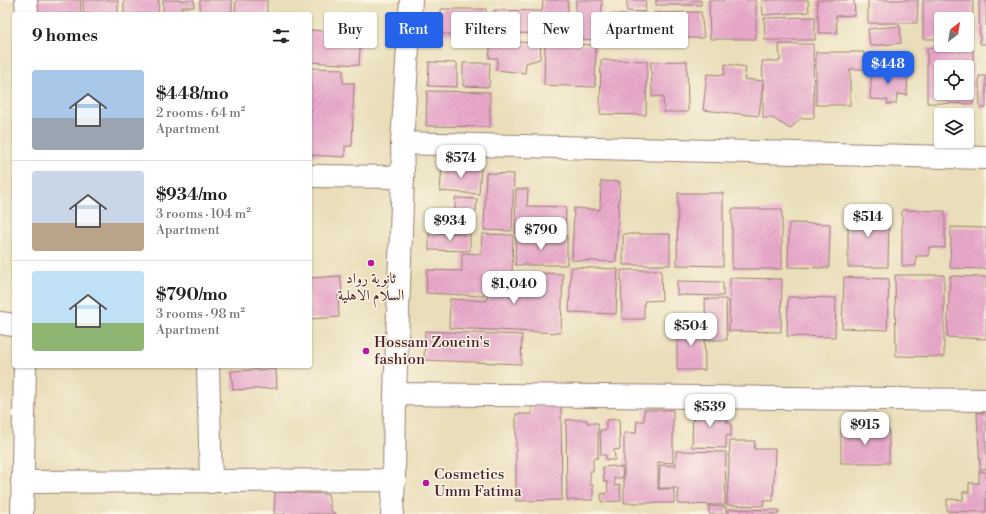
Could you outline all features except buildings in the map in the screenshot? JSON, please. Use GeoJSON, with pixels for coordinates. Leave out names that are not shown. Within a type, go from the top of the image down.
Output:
{"type":"FeatureCollection","features":[{"type":"Feature","properties":{"kind":"street"},"geometry":{"type":"LineString","coordinates":[[26,0],[27,12]]}},
{"type":"Feature","properties":{"kind":"street"},"geometry":{"type":"LineString","coordinates":[[392,514],[394,480],[394,394],[402,143],[412,0]]}},
{"type":"Feature","properties":{"kind":"street"},"geometry":{"type":"LineString","coordinates":[[402,143],[986,158]]}},
{"type":"Feature","properties":{"kind":"street"},"geometry":{"type":"LineString","coordinates":[[312,176],[402,177]]}},
{"type":"Feature","properties":{"kind":"street"},"geometry":{"type":"LineString","coordinates":[[0,323],[12,325]]}},
{"type":"Feature","properties":{"kind":"street"},"geometry":{"type":"LineString","coordinates":[[22,514],[25,368]]}},
{"type":"Feature","properties":{"kind":"street"},"geometry":{"type":"LineString","coordinates":[[208,368],[211,482]]}},
{"type":"Feature","properties":{"kind":"street"},"geometry":{"type":"LineString","coordinates":[[394,394],[986,400]]}},
{"type":"Feature","properties":{"kind":"street"},"geometry":{"type":"LineString","coordinates":[[22,482],[394,480]]}},
{"type":"Feature","properties":{"kind":"place","name":"ثانوية رواد السلام الاهلية"},"geometry":{"type":"Point","coordinates":[371,263]}},
{"type":"Feature","properties":{"kind":"place","name":"Hossam Zouein's fashion"},"geometry":{"type":"Point","coordinates":[366,351]}},
{"type":"Feature","properties":{"kind":"place","name":"Cosmetics Umm Fatima"},"geometry":{"type":"Point","coordinates":[426,483]}}]}
